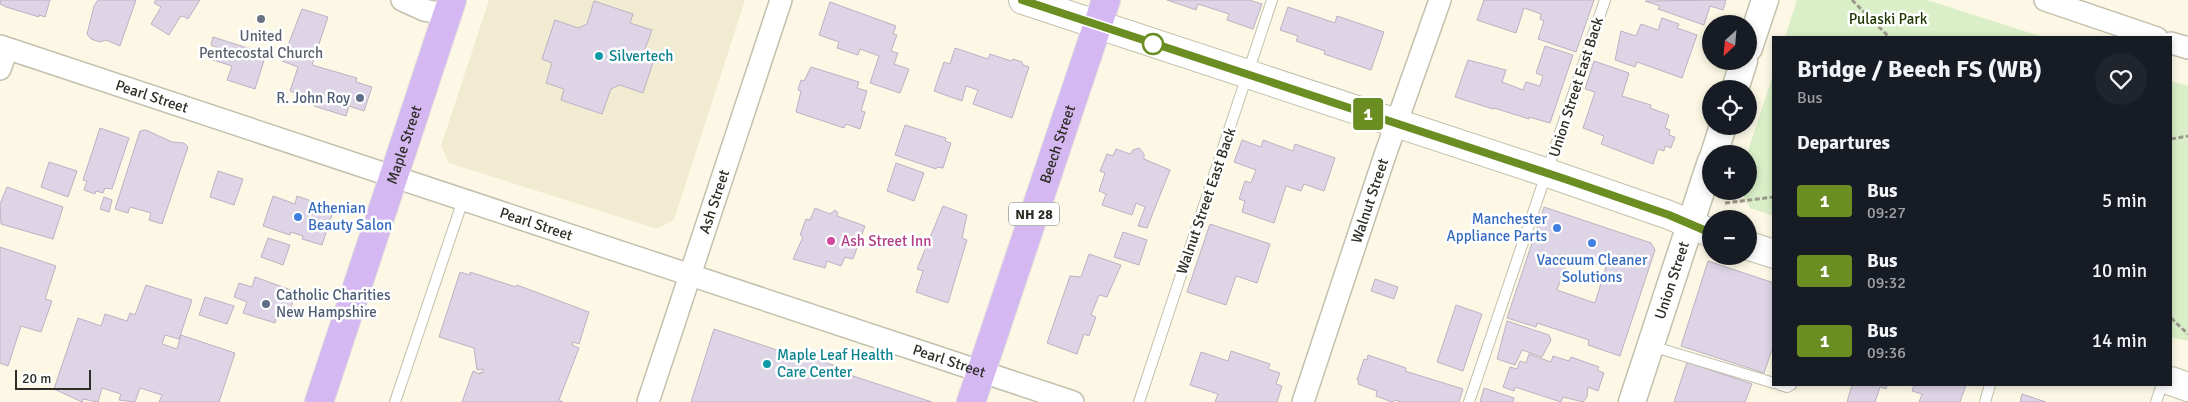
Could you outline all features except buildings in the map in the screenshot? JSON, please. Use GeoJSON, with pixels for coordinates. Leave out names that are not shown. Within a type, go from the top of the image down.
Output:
{"type":"FeatureCollection","features":[{"type":"Feature","properties":{"kind":"main road"},"geometry":{"type":"LineString","coordinates":[[1022,0],[1248,76],[1548,173],[1701,229]]}},
{"type":"Feature","properties":{"kind":"main road","name":"Beech Street"},"geometry":{"type":"LineString","coordinates":[[971,402],[1106,0]]}},
{"type":"Feature","properties":{"kind":"main road","name":"Maple Street"},"geometry":{"type":"LineString","coordinates":[[319,402],[450,8]]}},
{"type":"Feature","properties":{"kind":"main road"},"geometry":{"type":"LineString","coordinates":[[1757,249],[1772,253]]}},
{"type":"Feature","properties":{"kind":"main road"},"geometry":{"type":"LineString","coordinates":[[2172,382],[2188,387]]}},
{"type":"Feature","properties":{"kind":"street"},"geometry":{"type":"LineString","coordinates":[[402,0],[424,10],[450,8]]}},
{"type":"Feature","properties":{"kind":"street","name":"Ash Street"},"geometry":{"type":"LineString","coordinates":[[648,402],[782,0]]}},
{"type":"Feature","properties":{"kind":"street","name":"Walnut Street"},"geometry":{"type":"LineString","coordinates":[[1303,402],[1440,0]]}},
{"type":"Feature","properties":{"kind":"street"},"geometry":{"type":"LineString","coordinates":[[1758,21],[1765,0]]}},
{"type":"Feature","properties":{"kind":"street"},"geometry":{"type":"LineString","coordinates":[[2045,0],[2150,36]]}},
{"type":"Feature","properties":{"kind":"street"},"geometry":{"type":"LineString","coordinates":[[2172,42],[2188,48]]}},
{"type":"Feature","properties":{"kind":"street"},"geometry":{"type":"LineString","coordinates":[[0,69],[3,48]]}},
{"type":"Feature","properties":{"kind":"street","name":"Pearl Street"},"geometry":{"type":"LineString","coordinates":[[3,48],[1073,402]]}},
{"type":"Feature","properties":{"kind":"street","name":"Union Street"},"geometry":{"type":"LineString","coordinates":[[1632,402],[1650,345],[1701,229],[1705,200]]}},
{"type":"Feature","properties":{"kind":"lane","name":"Walnut Street East Back"},"geometry":{"type":"LineString","coordinates":[[1139,402],[1272,0]]}},
{"type":"Feature","properties":{"kind":"lane","name":"Union Street East Back"},"geometry":{"type":"LineString","coordinates":[[1469,402],[1605,0]]}},
{"type":"Feature","properties":{"kind":"lane"},"geometry":{"type":"LineString","coordinates":[[395,402],[464,200]]}},
{"type":"Feature","properties":{"kind":"lane"},"geometry":{"type":"LineString","coordinates":[[1650,345],[1772,382]]}},
{"type":"Feature","properties":{"kind":"lane"},"geometry":{"type":"LineString","coordinates":[[1985,402],[1990,386]]}},
{"type":"Feature","properties":{"kind":"lane"},"geometry":{"type":"LineString","coordinates":[[2156,402],[2162,386]]}},
{"type":"Feature","properties":{"kind":"path"},"geometry":{"type":"LineString","coordinates":[[1852,0],[1888,36]]}},
{"type":"Feature","properties":{"kind":"path"},"geometry":{"type":"LineString","coordinates":[[2172,139],[2188,136]]}},
{"type":"Feature","properties":{"kind":"path"},"geometry":{"type":"LineString","coordinates":[[1725,203],[1772,197]]}},
{"type":"Feature","properties":{"kind":"path"},"geometry":{"type":"LineString","coordinates":[[2172,319],[2188,334]]}},
{"type":"Feature","properties":{"kind":"shaded area"},"geometry":{"type":"Polygon","coordinates":[[[489,0],[745,0],[674,220],[657,229],[449,163],[441,146],[489,0]]]}},
{"type":"Feature","properties":{"kind":"green space","name":"Pulaski Park"},"geometry":{"type":"Polygon","coordinates":[[[1797,0],[1927,0],[2040,36],[1785,36],[1797,0]]]}},
{"type":"Feature","properties":{"kind":"green space"},"geometry":{"type":"Polygon","coordinates":[[[1772,78],[1772,215],[1750,208],[1746,200],[1757,200],[1757,145],[1750,145],[1753,135],[1757,135],[1757,124],[1772,78]]]}},
{"type":"Feature","properties":{"kind":"green space"},"geometry":{"type":"Polygon","coordinates":[[[2172,81],[2188,86],[2188,341],[2172,337],[2172,81]]]}},
{"type":"Feature","properties":{"kind":"bus line","name":"1"},"geometry":{"type":"LineString","coordinates":[[1022,0],[1565,179],[1669,215],[1702,229]]}},
{"type":"Feature","properties":{"kind":"place","name":"United Pentecostal Church"},"geometry":{"type":"Point","coordinates":[261,19]}},
{"type":"Feature","properties":{"kind":"place","name":"Silvertech"},"geometry":{"type":"Point","coordinates":[599,56]}},
{"type":"Feature","properties":{"kind":"place","name":"R. John Roy"},"geometry":{"type":"Point","coordinates":[360,98]}},
{"type":"Feature","properties":{"kind":"place","name":"Athenian Beauty Salon"},"geometry":{"type":"Point","coordinates":[298,217]}},
{"type":"Feature","properties":{"kind":"place","name":"Manchester Appliance Parts"},"geometry":{"type":"Point","coordinates":[1557,228]}},
{"type":"Feature","properties":{"kind":"place","name":"Ash Street Inn"},"geometry":{"type":"Point","coordinates":[831,241]}},
{"type":"Feature","properties":{"kind":"place","name":"Vaccuum Cleaner Solutions"},"geometry":{"type":"Point","coordinates":[1592,243]}},
{"type":"Feature","properties":{"kind":"place","name":"Catholic Charities New Hampshire"},"geometry":{"type":"Point","coordinates":[266,304]}},
{"type":"Feature","properties":{"kind":"place","name":"Maple Leaf Health Care Center"},"geometry":{"type":"Point","coordinates":[767,364]}}]}
